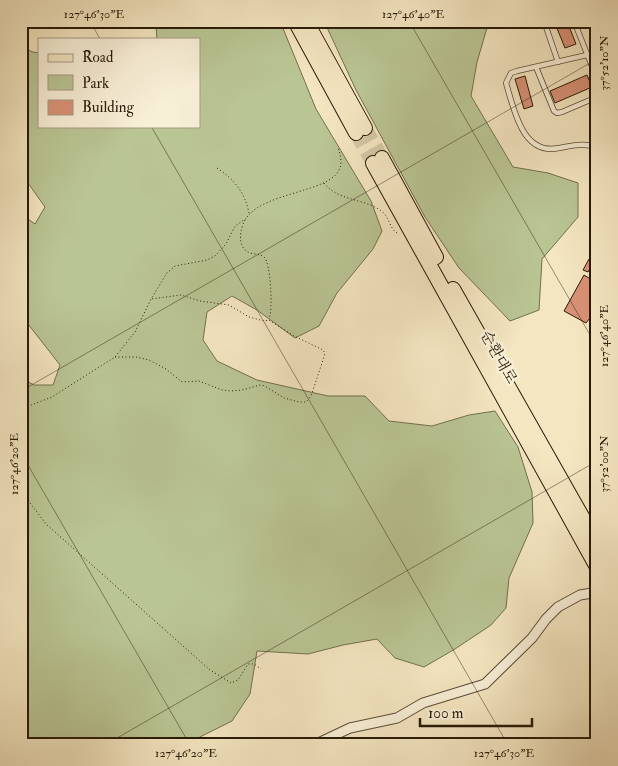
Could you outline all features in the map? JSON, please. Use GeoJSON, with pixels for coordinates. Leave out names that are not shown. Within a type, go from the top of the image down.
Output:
{"type":"FeatureCollection","features":[{"type":"Feature","properties":{"kind":"main road"},"geometry":{"type":"LineString","coordinates":[[295,21],[361,131],[306,21]]}},
{"type":"Feature","properties":{"kind":"main road","name":"순환대로"},"geometry":{"type":"LineString","coordinates":[[597,543],[377,160],[597,566]]}},
{"type":"Feature","properties":{"kind":"street"},"geometry":{"type":"LineString","coordinates":[[314,745],[350,728],[397,718],[423,703],[485,684],[532,638],[546,619],[558,608],[580,595],[597,590]]}},
{"type":"Feature","properties":{"kind":"lane"},"geometry":{"type":"LineString","coordinates":[[544,21],[558,62]]}},
{"type":"Feature","properties":{"kind":"lane"},"geometry":{"type":"LineString","coordinates":[[574,21],[597,79]]}},
{"type":"Feature","properties":{"kind":"lane"},"geometry":{"type":"LineString","coordinates":[[587,55],[511,73],[506,83],[516,116],[530,141],[545,148],[554,149],[587,144],[597,148]]}},
{"type":"Feature","properties":{"kind":"lane"},"geometry":{"type":"LineString","coordinates":[[536,66],[554,111],[557,113],[597,97]]}},
{"type":"Feature","properties":{"kind":"lane"},"geometry":{"type":"LineString","coordinates":[[597,269],[594,273],[597,276]]}},
{"type":"Feature","properties":{"kind":"path"},"geometry":{"type":"LineString","coordinates":[[269,320],[271,302],[265,257],[248,252],[243,247],[240,239],[241,229],[249,214],[272,200],[323,182],[336,175],[339,171],[341,158],[338,148]]}},
{"type":"Feature","properties":{"kind":"path"},"geometry":{"type":"LineString","coordinates":[[217,168],[230,177],[239,187],[249,214]]}},
{"type":"Feature","properties":{"kind":"path"},"geometry":{"type":"LineString","coordinates":[[323,182],[337,194],[385,213],[393,230],[401,235]]}},
{"type":"Feature","properties":{"kind":"path"},"geometry":{"type":"LineString","coordinates":[[21,409],[52,396],[115,357],[135,332],[164,276],[171,269],[183,264],[206,260],[215,256],[226,244],[236,226],[246,218]]}},
{"type":"Feature","properties":{"kind":"path"},"geometry":{"type":"LineString","coordinates":[[115,357],[136,357],[149,360],[166,369],[182,382],[199,381],[222,390],[242,390],[260,385],[265,386],[284,398],[299,402],[306,402],[311,396],[325,353],[319,347],[303,342],[269,320],[264,321],[249,317],[229,305],[200,301],[181,295],[151,299]]}},
{"type":"Feature","properties":{"kind":"path"},"geometry":{"type":"LineString","coordinates":[[21,484],[30,503],[46,524],[210,670],[231,683],[238,680],[248,664],[254,664],[261,669]]}},
{"type":"Feature","properties":{"kind":"path"},"geometry":{"type":"LineString","coordinates":[[21,736],[32,745]]}},
{"type":"Feature","properties":{"kind":"green space"},"geometry":{"type":"Polygon","coordinates":[[[153,21],[280,21],[316,109],[371,201],[382,231],[373,249],[337,293],[319,326],[295,338],[257,310],[232,296],[207,312],[203,340],[217,361],[257,380],[328,396],[365,396],[389,421],[432,426],[469,415],[495,411],[518,447],[532,492],[533,523],[509,578],[506,608],[491,625],[424,667],[395,658],[377,639],[308,654],[257,651],[250,694],[232,721],[184,745],[21,745],[21,378],[34,385],[53,385],[60,365],[21,315],[21,214],[35,224],[45,207],[28,183],[21,154],[21,47],[38,53],[38,128],[200,128],[200,38],[157,38],[156,26],[153,21]]]}},
{"type":"Feature","properties":{"kind":"green space"},"geometry":{"type":"Polygon","coordinates":[[[324,21],[489,21],[477,62],[471,96],[513,167],[548,173],[578,183],[578,217],[542,259],[539,310],[510,321],[459,268],[425,217],[356,90],[324,21]]]}},
{"type":"Feature","properties":{"kind":"building"},"geometry":{"type":"Polygon","coordinates":[[[554,21],[567,21],[576,44],[565,48],[554,21]]]}},
{"type":"Feature","properties":{"kind":"building"},"geometry":{"type":"Polygon","coordinates":[[[587,75],[592,87],[555,103],[550,91],[587,75]]]}},
{"type":"Feature","properties":{"kind":"building"},"geometry":{"type":"Polygon","coordinates":[[[525,76],[533,106],[524,109],[515,79],[525,76]]]}},
{"type":"Feature","properties":{"kind":"building"},"geometry":{"type":"Polygon","coordinates":[[[589,259],[594,262],[588,272],[583,270],[589,259]]]}},
{"type":"Feature","properties":{"kind":"building"},"geometry":{"type":"Polygon","coordinates":[[[584,275],[597,283],[597,321],[590,318],[586,323],[564,311],[584,275]]]}},
{"type":"Feature","properties":{"kind":"tunnel"},"geometry":{"type":"LineString","coordinates":[[365,128],[382,158]]}},
{"type":"Feature","properties":{"kind":"tunnel"},"geometry":{"type":"LineString","coordinates":[[356,133],[373,163]]}}]}
